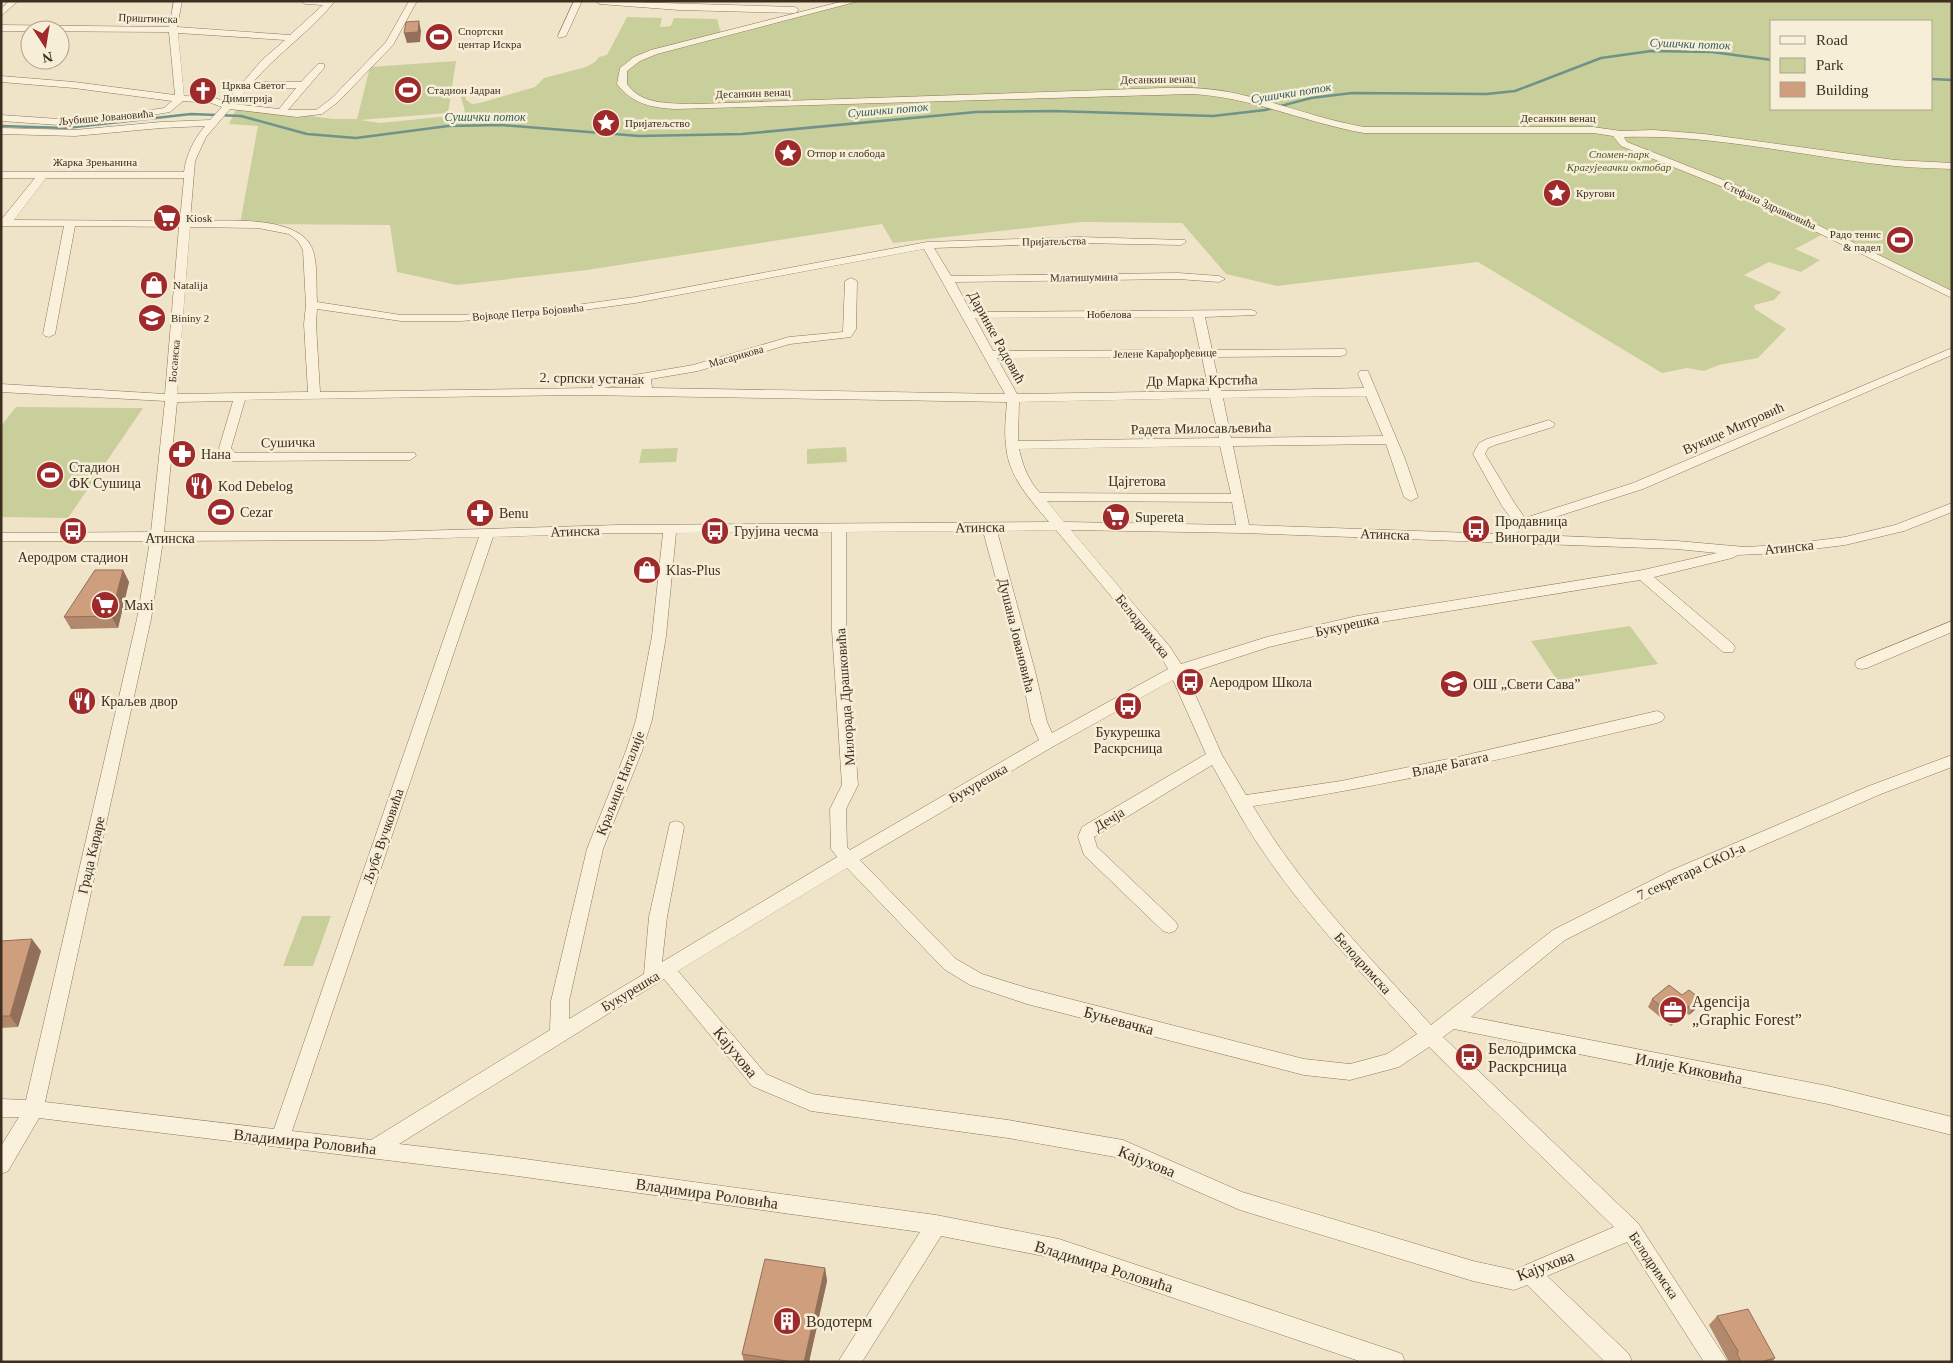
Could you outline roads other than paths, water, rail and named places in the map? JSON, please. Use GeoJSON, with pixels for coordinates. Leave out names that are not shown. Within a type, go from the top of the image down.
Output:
{"type":"FeatureCollection","features":[{"type":"Feature","properties":{"kind":"street"},"geometry":{"type":"LineString","coordinates":[[1,14],[14,1]]}},
{"type":"Feature","properties":{"kind":"street"},"geometry":{"type":"LineString","coordinates":[[178,1],[173,22],[180,99]]}},
{"type":"Feature","properties":{"kind":"street"},"geometry":{"type":"LineString","coordinates":[[305,1],[330,2]]}},
{"type":"Feature","properties":{"kind":"street"},"geometry":{"type":"LineString","coordinates":[[1,79],[74,85],[180,99],[218,101],[220,115],[282,112],[308,114],[319,112],[335,100],[390,43],[413,1]]}},
{"type":"Feature","properties":{"kind":"street"},"geometry":{"type":"LineString","coordinates":[[562,36],[578,1]]}},
{"type":"Feature","properties":{"kind":"street"},"geometry":{"type":"LineString","coordinates":[[600,1],[810,12]]}},
{"type":"Feature","properties":{"kind":"street","name":"Десанкин венац"},"geometry":{"type":"LineString","coordinates":[[855,1],[646,54],[623,70],[622,84],[629,93],[645,101],[682,106],[1173,90],[1224,94],[1266,104],[1340,127],[1375,131],[1593,130],[1622,134],[1654,133],[1704,137],[1879,161],[1952,166]]}},
{"type":"Feature","properties":{"kind":"street","name":"Босанска"},"geometry":{"type":"LineString","coordinates":[[157,538],[171,398],[190,161],[195,148],[220,115],[265,62],[330,2]]}},
{"type":"Feature","properties":{"kind":"street","name":"Приштинска"},"geometry":{"type":"LineString","coordinates":[[1,28],[174,29],[293,38]]}},
{"type":"Feature","properties":{"kind":"street"},"geometry":{"type":"LineString","coordinates":[[282,112],[321,66]]}},
{"type":"Feature","properties":{"kind":"street"},"geometry":{"type":"LineString","coordinates":[[246,85],[303,85]]}},
{"type":"Feature","properties":{"kind":"street"},"geometry":{"type":"LineString","coordinates":[[167,110],[180,99]]}},
{"type":"Feature","properties":{"kind":"street"},"geometry":{"type":"LineString","coordinates":[[1,118],[59,122],[117,118],[167,110],[193,100]]}},
{"type":"Feature","properties":{"kind":"street","name":"Љубише Јовановића"},"geometry":{"type":"LineString","coordinates":[[1,131],[75,133],[161,125],[220,115]]}},
{"type":"Feature","properties":{"kind":"street","name":"Стефана Здравковића"},"geometry":{"type":"LineString","coordinates":[[1622,134],[1618,136],[1618,139],[1630,147],[1732,187],[1952,295]]}},
{"type":"Feature","properties":{"kind":"street","name":"Жарка Зрењанина"},"geometry":{"type":"LineString","coordinates":[[1,174],[188,175]]}},
{"type":"Feature","properties":{"kind":"street"},"geometry":{"type":"LineString","coordinates":[[4,223],[43,175]]}},
{"type":"Feature","properties":{"kind":"street"},"geometry":{"type":"LineString","coordinates":[[4,223],[258,225],[296,233],[302,238],[308,250],[312,305],[310,324],[314,394]]}},
{"type":"Feature","properties":{"kind":"street"},"geometry":{"type":"LineString","coordinates":[[49,334],[70,224]]}},
{"type":"Feature","properties":{"kind":"street","name":"Пријатељства"},"geometry":{"type":"LineString","coordinates":[[927,245],[1079,240],[1181,242]]}},
{"type":"Feature","properties":{"kind":"street","name":"Војводе Петра Бојовића"},"geometry":{"type":"LineString","coordinates":[[312,305],[401,318],[461,318],[561,310],[644,298],[927,245]]}},
{"type":"Feature","properties":{"kind":"street","name":"Даринке Радовић"},"geometry":{"type":"LineString","coordinates":[[927,245],[948,279],[1013,398],[1012,445],[1016,464],[1024,484],[1059,526]]}},
{"type":"Feature","properties":{"kind":"street","name":"Млатишумина"},"geometry":{"type":"LineString","coordinates":[[948,279],[1178,276],[1219,279]]}},
{"type":"Feature","properties":{"kind":"street","name":"Масарикова"},"geometry":{"type":"LineString","coordinates":[[582,391],[601,384],[694,368],[789,341],[843,336],[849,333],[850,329],[850,281]]}},
{"type":"Feature","properties":{"kind":"street"},"geometry":{"type":"LineString","coordinates":[[1198,313],[1243,529]]}},
{"type":"Feature","properties":{"kind":"street","name":"Нобелова"},"geometry":{"type":"LineString","coordinates":[[967,315],[1251,313]]}},
{"type":"Feature","properties":{"kind":"street","name":"Вукице Митровић"},"geometry":{"type":"LineString","coordinates":[[1502,538],[1522,523],[1638,486],[1952,351]]}},
{"type":"Feature","properties":{"kind":"street","name":"Јелене Карађорђевице"},"geometry":{"type":"LineString","coordinates":[[989,355],[1342,352]]}},
{"type":"Feature","properties":{"kind":"street"},"geometry":{"type":"LineString","coordinates":[[1364,374],[1399,459],[1411,498]]}},
{"type":"Feature","properties":{"kind":"street"},"geometry":{"type":"LineString","coordinates":[[645,377],[646,393]]}},
{"type":"Feature","properties":{"kind":"street","name":"2. српски устанак"},"geometry":{"type":"LineString","coordinates":[[1,388],[171,398],[314,394],[582,391],[1013,398]]}},
{"type":"Feature","properties":{"kind":"street","name":"Др Марка Крстића"},"geometry":{"type":"LineString","coordinates":[[1013,398],[1371,392]]}},
{"type":"Feature","properties":{"kind":"street","name":"Сушичка"},"geometry":{"type":"LineString","coordinates":[[240,396],[225,448],[233,458],[410,456]]}},
{"type":"Feature","properties":{"kind":"street"},"geometry":{"type":"LineString","coordinates":[[1522,523],[1509,506],[1479,454],[1483,446],[1491,442],[1549,424]]}},
{"type":"Feature","properties":{"kind":"street","name":"Радета Милосављевића"},"geometry":{"type":"LineString","coordinates":[[1012,445],[1390,440]]}},
{"type":"Feature","properties":{"kind":"street","name":"Цајгетова"},"geometry":{"type":"LineString","coordinates":[[1035,497],[1238,498]]}},
{"type":"Feature","properties":{"kind":"street","name":"Атинска"},"geometry":{"type":"LineString","coordinates":[[1,538],[157,538],[487,534],[670,529],[1059,526],[1243,529],[1502,538],[1677,545],[1745,551],[1781,550],[1845,541],[1899,528],[1950,510]]}},
{"type":"Feature","properties":{"kind":"street","name":"Белодримска"},"geometry":{"type":"LineString","coordinates":[[1059,526],[1152,633],[1177,670],[1215,756],[1265,842],[1298,886],[1326,921],[1428,1036],[1522,1123],[1631,1230],[1717,1362]]}},
{"type":"Feature","properties":{"kind":"street","name":"Душана Јовановића"},"geometry":{"type":"LineString","coordinates":[[989,527],[1028,671],[1039,722],[1048,742]]}},
{"type":"Feature","properties":{"kind":"street","name":"Милорада Драшковића"},"geometry":{"type":"LineString","coordinates":[[839,528],[839,630],[850,753],[850,785],[841,800],[838,822],[839,848],[848,860]]}},
{"type":"Feature","properties":{"kind":"street","name":"Краљице Наталије"},"geometry":{"type":"LineString","coordinates":[[559,1034],[560,1001],[595,849],[634,751],[644,720],[660,636],[670,529]]}},
{"type":"Feature","properties":{"kind":"street","name":"Љубе Вучковића"},"geometry":{"type":"LineString","coordinates":[[280,1139],[487,534]]}},
{"type":"Feature","properties":{"kind":"street","name":"Града Караре"},"geometry":{"type":"LineString","coordinates":[[1,1165],[34,1109],[144,620],[157,538]]}},
{"type":"Feature","properties":{"kind":"street"},"geometry":{"type":"LineString","coordinates":[[1677,545],[1697,554],[1702,562]]}},
{"type":"Feature","properties":{"kind":"street","name":"Букурешка"},"geometry":{"type":"LineString","coordinates":[[374,1149],[559,1034],[848,860],[1048,742],[1177,670],[1267,642],[1358,621],[1644,575],[1745,551]]}},
{"type":"Feature","properties":{"kind":"street"},"geometry":{"type":"LineString","coordinates":[[1644,575],[1728,648]]}},
{"type":"Feature","properties":{"kind":"street"},"geometry":{"type":"LineString","coordinates":[[1862,664],[1950,629]]}},
{"type":"Feature","properties":{"kind":"street","name":"Владе Багата"},"geometry":{"type":"LineString","coordinates":[[1241,802],[1341,787],[1452,764],[1656,717]]}},
{"type":"Feature","properties":{"kind":"street","name":"Дечја"},"geometry":{"type":"LineString","coordinates":[[1170,926],[1090,850],[1086,837],[1088,832],[1215,756]]}},
{"type":"Feature","properties":{"kind":"street","name":"7 секретара СКОЈ-а"},"geometry":{"type":"LineString","coordinates":[[1452,1021],[1559,935],[1678,875],[1875,790],[1952,761]]}},
{"type":"Feature","properties":{"kind":"street"},"geometry":{"type":"LineString","coordinates":[[659,974],[658,917],[676,827]]}},
{"type":"Feature","properties":{"kind":"street","name":"Буњевачка"},"geometry":{"type":"LineString","coordinates":[[848,860],[880,890],[950,964],[984,983],[1304,1067],[1350,1072],[1392,1061],[1428,1036]]}},
{"type":"Feature","properties":{"kind":"street","name":"Кајухова"},"geometry":{"type":"LineString","coordinates":[[659,974],[719,1030],[759,1080],[811,1102],[1008,1129],[1123,1149],[1240,1201],[1473,1271],[1514,1280],[1631,1230]]}},
{"type":"Feature","properties":{"kind":"street"},"geometry":{"type":"LineString","coordinates":[[1428,1036],[1452,1021]]}},
{"type":"Feature","properties":{"kind":"street","name":"Илије Киковића"},"geometry":{"type":"LineString","coordinates":[[1452,1021],[1828,1095],[1952,1126]]}},
{"type":"Feature","properties":{"kind":"street","name":"Владимира Роловића"},"geometry":{"type":"LineString","coordinates":[[1,1108],[34,1109],[510,1166],[936,1225],[1059,1249],[1394,1362]]}},
{"type":"Feature","properties":{"kind":"street"},"geometry":{"type":"LineString","coordinates":[[849,1362],[936,1225]]}},
{"type":"Feature","properties":{"kind":"street"},"geometry":{"type":"LineString","coordinates":[[1529,1273],[1621,1362]]}},
{"type":"Feature","properties":{"kind":"waterway","name":"Сушички поток"},"geometry":{"type":"LineString","coordinates":[[1,126],[66,128],[191,114],[241,116],[307,134],[356,138],[448,126],[501,125],[639,136],[742,134],[976,112],[1054,111],[1213,116],[1265,110],[1311,98],[1352,93],[1487,94],[1515,91],[1601,58],[1651,51],[1712,52],[1770,60]]}},
{"type":"Feature","properties":{"kind":"waterway","name":"Сушички поток"},"geometry":{"type":"LineString","coordinates":[[1933,79],[1952,80]]}},
{"type":"Feature","properties":{"kind":"place","name":"Спортски центар Искра"},"geometry":{"type":"Point","coordinates":[439,37]}},
{"type":"Feature","properties":{"kind":"place","name":"Стадион Јадран"},"geometry":{"type":"Point","coordinates":[408,90]}},
{"type":"Feature","properties":{"kind":"place","name":"Црква Светог Димитрија"},"geometry":{"type":"Point","coordinates":[203,91]}},
{"type":"Feature","properties":{"kind":"place","name":"Пријатељство"},"geometry":{"type":"Point","coordinates":[606,123]}},
{"type":"Feature","properties":{"kind":"place","name":"Отпор и слобода"},"geometry":{"type":"Point","coordinates":[788,153]}},
{"type":"Feature","properties":{"kind":"place","name":"Кругови"},"geometry":{"type":"Point","coordinates":[1557,193]}},
{"type":"Feature","properties":{"kind":"place","name":"Kiosk"},"geometry":{"type":"Point","coordinates":[167,218]}},
{"type":"Feature","properties":{"kind":"place","name":"Радо тенис & падел"},"geometry":{"type":"Point","coordinates":[1900,240]}},
{"type":"Feature","properties":{"kind":"place","name":"Natalija"},"geometry":{"type":"Point","coordinates":[154,285]}},
{"type":"Feature","properties":{"kind":"place","name":"Bininy 2"},"geometry":{"type":"Point","coordinates":[152,318]}},
{"type":"Feature","properties":{"kind":"place","name":"Нана"},"geometry":{"type":"Point","coordinates":[182,454]}},
{"type":"Feature","properties":{"kind":"place","name":"Стадион ФК Сушица"},"geometry":{"type":"Point","coordinates":[50,475]}},
{"type":"Feature","properties":{"kind":"place","name":"Kod Debelog"},"geometry":{"type":"Point","coordinates":[199,486]}},
{"type":"Feature","properties":{"kind":"place","name":"Cezar"},"geometry":{"type":"Point","coordinates":[221,512]}},
{"type":"Feature","properties":{"kind":"place","name":"Benu"},"geometry":{"type":"Point","coordinates":[480,513]}},
{"type":"Feature","properties":{"kind":"place","name":"Supereta"},"geometry":{"type":"Point","coordinates":[1116,517]}},
{"type":"Feature","properties":{"kind":"place","name":"Продавница Виногради"},"geometry":{"type":"Point","coordinates":[1476,529]}},
{"type":"Feature","properties":{"kind":"place","name":"Аеродром стадион"},"geometry":{"type":"Point","coordinates":[73,531]}},
{"type":"Feature","properties":{"kind":"place","name":"Грујина чесма"},"geometry":{"type":"Point","coordinates":[715,531]}},
{"type":"Feature","properties":{"kind":"place","name":"Klas-Plus"},"geometry":{"type":"Point","coordinates":[647,570]}},
{"type":"Feature","properties":{"kind":"place","name":"Maxi"},"geometry":{"type":"Point","coordinates":[105,605]}},
{"type":"Feature","properties":{"kind":"place","name":"Аеродром Школа"},"geometry":{"type":"Point","coordinates":[1190,682]}},
{"type":"Feature","properties":{"kind":"place","name":"ОШ „Свети Сава”"},"geometry":{"type":"Point","coordinates":[1454,684]}},
{"type":"Feature","properties":{"kind":"place","name":"Краљев двор"},"geometry":{"type":"Point","coordinates":[82,701]}},
{"type":"Feature","properties":{"kind":"place","name":"Букурешка Раскрсница"},"geometry":{"type":"Point","coordinates":[1128,706]}},
{"type":"Feature","properties":{"kind":"place","name":"Agencija „Graphic Forest”"},"geometry":{"type":"Point","coordinates":[1673,1010]}},
{"type":"Feature","properties":{"kind":"place","name":"Белодримска Раскрсница"},"geometry":{"type":"Point","coordinates":[1469,1057]}},
{"type":"Feature","properties":{"kind":"place","name":"Водотерм"},"geometry":{"type":"Point","coordinates":[787,1321]}},
{"type":"Feature","properties":{"kind":"park label","name":"Спомен-парк Крагујевачки октобар"},"geometry":{"type":"Point","coordinates":[1619,160]}}]}
